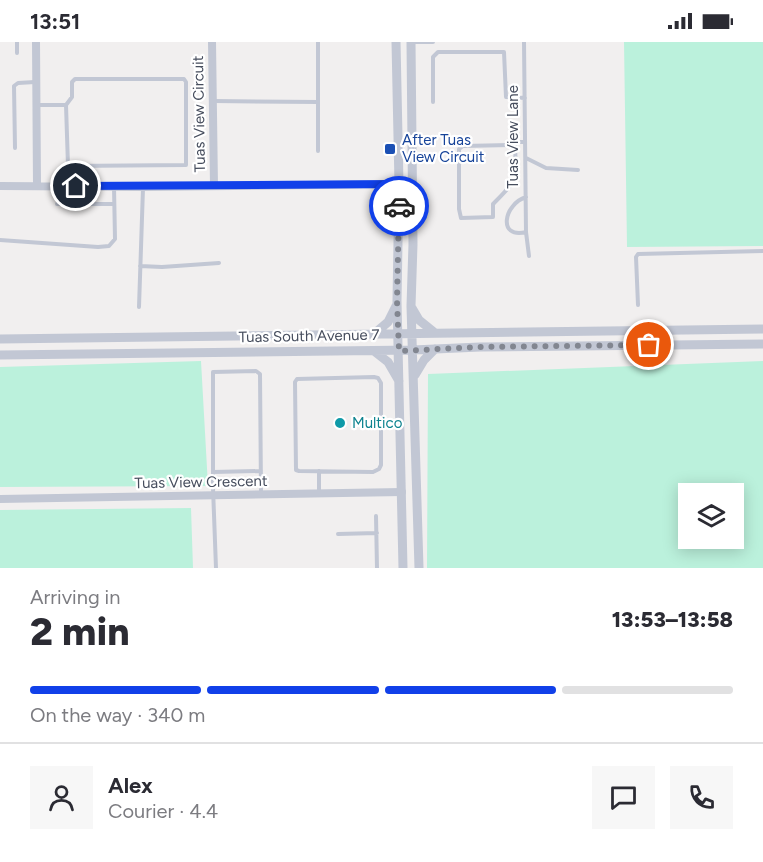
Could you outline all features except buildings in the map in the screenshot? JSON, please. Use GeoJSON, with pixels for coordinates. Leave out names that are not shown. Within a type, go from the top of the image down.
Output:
{"type":"FeatureCollection","features":[{"type":"Feature","properties":{"kind":"street"},"geometry":{"type":"LineString","coordinates":[[36,42],[37,185]]}},
{"type":"Feature","properties":{"kind":"street","name":"Tuas View Circuit"},"geometry":{"type":"LineString","coordinates":[[212,42],[214,186]]}},
{"type":"Feature","properties":{"kind":"street"},"geometry":{"type":"LineString","coordinates":[[396,42],[399,184],[397,301],[403,568]]}},
{"type":"Feature","properties":{"kind":"street"},"geometry":{"type":"LineString","coordinates":[[411,42],[411,306],[419,568]]}},
{"type":"Feature","properties":{"kind":"street","name":"Tuas View Circuit"},"geometry":{"type":"LineString","coordinates":[[0,186],[399,184]]}},
{"type":"Feature","properties":{"kind":"street"},"geometry":{"type":"LineString","coordinates":[[374,334],[388,322],[397,301]]}},
{"type":"Feature","properties":{"kind":"street"},"geometry":{"type":"LineString","coordinates":[[411,306],[419,320],[435,333]]}},
{"type":"Feature","properties":{"kind":"street","name":"Tuas South Avenue 7"},"geometry":{"type":"LineString","coordinates":[[0,339],[763,329]]}},
{"type":"Feature","properties":{"kind":"street","name":"Tuas South Avenue 7"},"geometry":{"type":"LineString","coordinates":[[0,355],[413,351],[480,347],[763,344]]}},
{"type":"Feature","properties":{"kind":"street"},"geometry":{"type":"LineString","coordinates":[[413,378],[435,349]]}},
{"type":"Feature","properties":{"kind":"street"},"geometry":{"type":"LineString","coordinates":[[374,351],[388,363],[400,383]]}},
{"type":"Feature","properties":{"kind":"street","name":"Tuas View Crescent"},"geometry":{"type":"LineString","coordinates":[[0,499],[402,492]]}},
{"type":"Feature","properties":{"kind":"lane"},"geometry":{"type":"LineString","coordinates":[[17,42],[17,53]]}},
{"type":"Feature","properties":{"kind":"lane"},"geometry":{"type":"LineString","coordinates":[[318,42],[318,151]]}},
{"type":"Feature","properties":{"kind":"lane"},"geometry":{"type":"LineString","coordinates":[[411,42],[433,42]]}},
{"type":"Feature","properties":{"kind":"lane","name":"Tuas View Lane"},"geometry":{"type":"LineString","coordinates":[[524,42],[526,232],[529,256]]}},
{"type":"Feature","properties":{"kind":"lane"},"geometry":{"type":"LineString","coordinates":[[433,102],[433,57],[438,52],[504,52],[506,97],[525,98]]}},
{"type":"Feature","properties":{"kind":"lane"},"geometry":{"type":"LineString","coordinates":[[183,78],[186,82],[186,165],[69,166],[66,162],[66,105],[72,97],[73,80],[183,78]]}},
{"type":"Feature","properties":{"kind":"lane"},"geometry":{"type":"LineString","coordinates":[[15,148],[14,86],[18,83],[36,82]]}},
{"type":"Feature","properties":{"kind":"lane"},"geometry":{"type":"LineString","coordinates":[[213,101],[318,102]]}},
{"type":"Feature","properties":{"kind":"lane"},"geometry":{"type":"LineString","coordinates":[[36,105],[66,105]]}},
{"type":"Feature","properties":{"kind":"lane"},"geometry":{"type":"LineString","coordinates":[[515,145],[516,178],[507,192],[493,204],[493,217],[461,218],[459,149],[463,146],[515,145],[518,142],[525,142]]}},
{"type":"Feature","properties":{"kind":"lane"},"geometry":{"type":"LineString","coordinates":[[525,158],[546,168],[578,170]]}},
{"type":"Feature","properties":{"kind":"lane"},"geometry":{"type":"LineString","coordinates":[[0,240],[110,246],[115,239],[114,186]]}},
{"type":"Feature","properties":{"kind":"lane"},"geometry":{"type":"LineString","coordinates":[[139,307],[143,187]]}},
{"type":"Feature","properties":{"kind":"lane"},"geometry":{"type":"LineString","coordinates":[[526,196],[511,207],[506,222],[512,231],[526,232]]}},
{"type":"Feature","properties":{"kind":"lane"},"geometry":{"type":"LineString","coordinates":[[57,204],[114,204]]}},
{"type":"Feature","properties":{"kind":"lane"},"geometry":{"type":"LineString","coordinates":[[638,305],[636,257],[638,254],[763,251]]}},
{"type":"Feature","properties":{"kind":"lane"},"geometry":{"type":"LineString","coordinates":[[140,266],[162,267],[219,263]]}},
{"type":"Feature","properties":{"kind":"lane"},"geometry":{"type":"LineString","coordinates":[[216,568],[212,377],[215,372],[256,371],[260,374],[261,494]]}},
{"type":"Feature","properties":{"kind":"lane"},"geometry":{"type":"LineString","coordinates":[[378,378],[381,383],[381,465],[379,469],[373,472],[319,471],[298,471],[295,467],[295,382],[297,379],[378,378]]}},
{"type":"Feature","properties":{"kind":"lane"},"geometry":{"type":"LineString","coordinates":[[213,472],[261,471]]}},
{"type":"Feature","properties":{"kind":"lane"},"geometry":{"type":"LineString","coordinates":[[319,471],[319,493]]}},
{"type":"Feature","properties":{"kind":"lane"},"geometry":{"type":"LineString","coordinates":[[376,516],[377,568]]}},
{"type":"Feature","properties":{"kind":"lane"},"geometry":{"type":"LineString","coordinates":[[338,534],[376,534]]}},
{"type":"Feature","properties":{"kind":"green space"},"geometry":{"type":"Polygon","coordinates":[[[624,42],[763,42],[763,246],[627,247],[624,42]]]}},
{"type":"Feature","properties":{"kind":"green space"},"geometry":{"type":"Polygon","coordinates":[[[201,361],[208,486],[0,487],[0,367],[201,361]]]}},
{"type":"Feature","properties":{"kind":"green space"},"geometry":{"type":"Polygon","coordinates":[[[763,361],[763,568],[427,568],[428,374],[763,361]]]}},
{"type":"Feature","properties":{"kind":"green space"},"geometry":{"type":"Polygon","coordinates":[[[191,508],[193,568],[0,568],[0,510],[191,508]]]}},
{"type":"Feature","properties":{"kind":"way so far"},"geometry":{"type":"LineString","coordinates":[[399,206],[397,301],[399,351],[480,347],[649,345]]}},
{"type":"Feature","properties":{"kind":"place","name":"After Tuas View Circuit"},"geometry":{"type":"Point","coordinates":[390,149]}},
{"type":"Feature","properties":{"kind":"place","name":"Multico"},"geometry":{"type":"Point","coordinates":[340,423]}},
{"type":"Feature","properties":{"kind":"route"},"geometry":{"type":"LineString","coordinates":[[76,186],[399,184],[399,206]]}}]}
